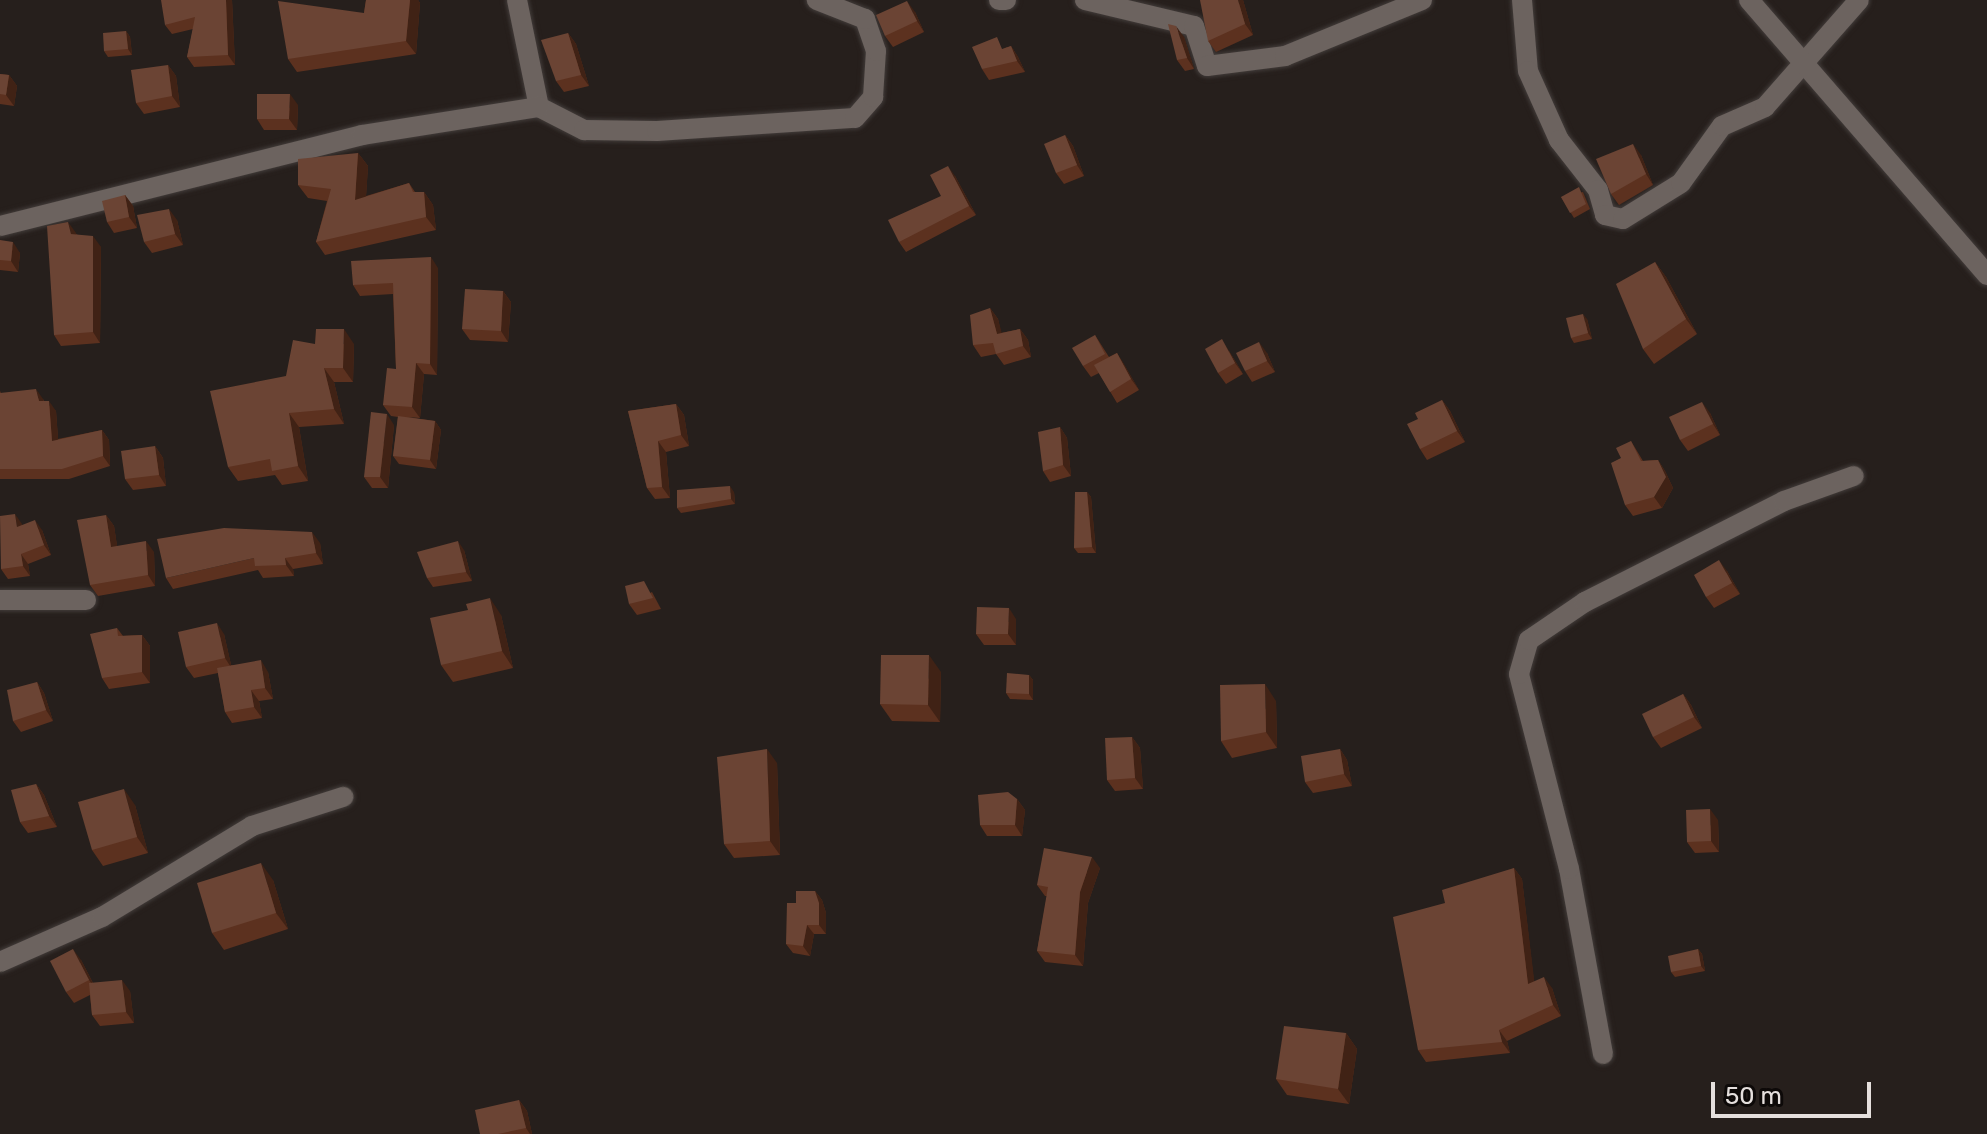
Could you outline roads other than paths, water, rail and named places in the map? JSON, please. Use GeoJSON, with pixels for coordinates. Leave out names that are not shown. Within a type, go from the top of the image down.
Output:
{"type":"FeatureCollection","features":[{"type":"Feature","properties":{"kind":"street"},"geometry":{"type":"LineString","coordinates":[[517,0],[539,107]]}},
{"type":"Feature","properties":{"kind":"street"},"geometry":{"type":"LineString","coordinates":[[0,226],[362,135],[539,107],[584,130],[771,127],[855,118],[873,97],[876,51],[865,19],[817,0]]}},
{"type":"Feature","properties":{"kind":"street"},"geometry":{"type":"LineString","coordinates":[[999,0],[1006,0]]}},
{"type":"Feature","properties":{"kind":"street"},"geometry":{"type":"LineString","coordinates":[[1085,0],[1194,26],[1207,66],[1285,56],[1422,0]]}},
{"type":"Feature","properties":{"kind":"street"},"geometry":{"type":"LineString","coordinates":[[1522,0],[1528,71],[1559,140],[1598,190],[1605,215],[1623,219],[1681,183],[1722,126],[1765,107],[1859,0]]}},
{"type":"Feature","properties":{"kind":"street"},"geometry":{"type":"LineString","coordinates":[[1749,0],[1987,275]]}},
{"type":"Feature","properties":{"kind":"street"},"geometry":{"type":"LineString","coordinates":[[1603,1054],[1569,869],[1519,674],[1529,640],[1585,602],[1784,501],[1854,476]]}},
{"type":"Feature","properties":{"kind":"street"},"geometry":{"type":"LineString","coordinates":[[0,600],[86,600]]}},
{"type":"Feature","properties":{"kind":"street"},"geometry":{"type":"LineString","coordinates":[[0,962],[102,917],[252,826],[343,797]]}}]}
